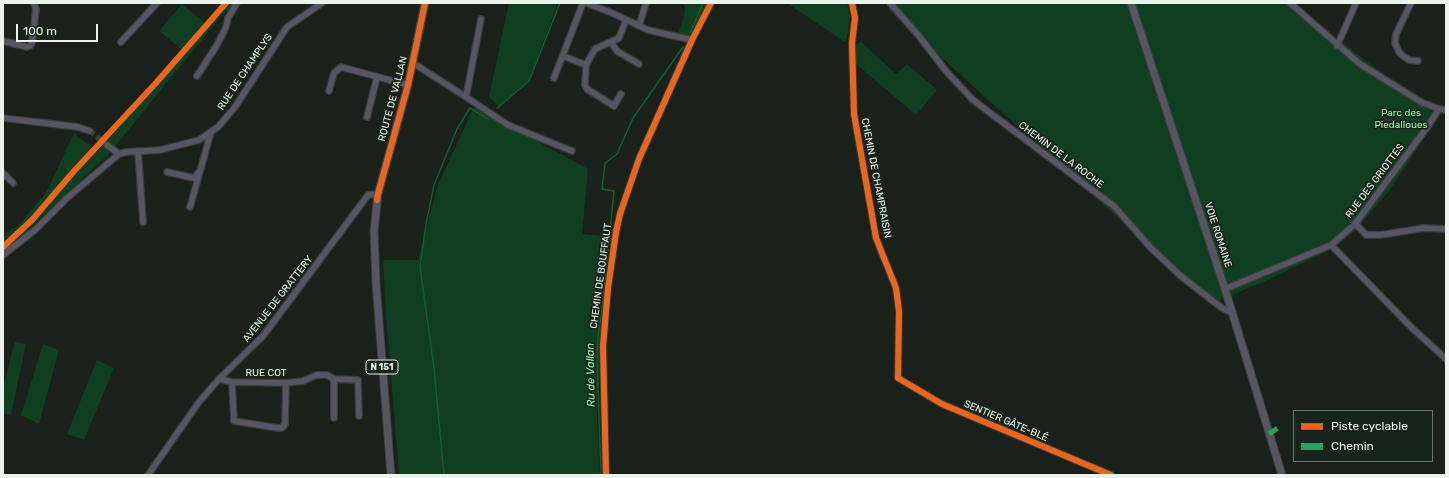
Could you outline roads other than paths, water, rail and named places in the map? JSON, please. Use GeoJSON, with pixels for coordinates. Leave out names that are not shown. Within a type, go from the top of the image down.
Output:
{"type":"FeatureCollection","features":[{"type":"Feature","properties":{"kind":"main road","name":"ROUTE DE VALLAN"},"geometry":{"type":"LineString","coordinates":[[391,475],[374,259],[374,232],[378,194],[408,85],[425,3]]}},
{"type":"Feature","properties":{"kind":"main road","name":"VOIE ROMAINE"},"geometry":{"type":"LineString","coordinates":[[1130,3],[1225,289],[1282,475]]}},
{"type":"Feature","properties":{"kind":"street"},"geometry":{"type":"LineString","coordinates":[[3,41],[27,47],[30,46],[32,43],[36,9],[33,3]]}},
{"type":"Feature","properties":{"kind":"street"},"geometry":{"type":"LineString","coordinates":[[121,42],[157,3]]}},
{"type":"Feature","properties":{"kind":"street"},"geometry":{"type":"LineString","coordinates":[[197,76],[217,45],[226,27],[228,18],[237,3]]}},
{"type":"Feature","properties":{"kind":"street","name":"RUE DE CHAMPLYS"},"geometry":{"type":"LineString","coordinates":[[119,154],[127,152],[160,150],[199,140],[218,127],[235,107],[287,27],[322,3]]}},
{"type":"Feature","properties":{"kind":"street"},"geometry":{"type":"LineString","coordinates":[[554,78],[583,3]]}},
{"type":"Feature","properties":{"kind":"street"},"geometry":{"type":"LineString","coordinates":[[586,3],[610,12],[648,30],[687,39]]}},
{"type":"Feature","properties":{"kind":"street"},"geometry":{"type":"LineString","coordinates":[[639,26],[646,3]]}},
{"type":"Feature","properties":{"kind":"street","name":"CHEMIN DE BOUFFAUT"},"geometry":{"type":"LineString","coordinates":[[606,475],[603,346],[608,288],[620,214],[639,159],[687,39],[711,3]]}},
{"type":"Feature","properties":{"kind":"street","name":"CHEMIN DE CHAMPRAISIN"},"geometry":{"type":"LineString","coordinates":[[852,3],[854,18],[852,43],[854,114],[876,238],[896,288],[900,312],[898,378]]}},
{"type":"Feature","properties":{"kind":"street","name":"CHEMIN DE LA ROCHE"},"geometry":{"type":"LineString","coordinates":[[890,3],[919,36],[946,71],[973,100],[1116,208],[1150,247],[1182,277],[1222,308],[1231,311]]}},
{"type":"Feature","properties":{"kind":"street"},"geometry":{"type":"LineString","coordinates":[[1290,3],[1337,46],[1360,64],[1421,102],[1446,110]]}},
{"type":"Feature","properties":{"kind":"street"},"geometry":{"type":"LineString","coordinates":[[1337,46],[1356,3]]}},
{"type":"Feature","properties":{"kind":"street"},"geometry":{"type":"LineString","coordinates":[[1411,3],[1398,29],[1396,43],[1398,52],[1410,60],[1418,61]]}},
{"type":"Feature","properties":{"kind":"street"},"geometry":{"type":"LineString","coordinates":[[466,97],[480,19]]}},
{"type":"Feature","properties":{"kind":"street"},"geometry":{"type":"LineString","coordinates":[[621,94],[614,106],[587,89],[585,85],[586,65],[595,49],[619,38],[626,20]]}},
{"type":"Feature","properties":{"kind":"street"},"geometry":{"type":"LineString","coordinates":[[611,42],[617,51],[639,64]]}},
{"type":"Feature","properties":{"kind":"street"},"geometry":{"type":"LineString","coordinates":[[563,56],[586,65]]}},
{"type":"Feature","properties":{"kind":"street"},"geometry":{"type":"LineString","coordinates":[[413,64],[466,97],[508,126],[572,151]]}},
{"type":"Feature","properties":{"kind":"street"},"geometry":{"type":"LineString","coordinates":[[329,91],[334,73],[341,67],[408,85]]}},
{"type":"Feature","properties":{"kind":"street"},"geometry":{"type":"LineString","coordinates":[[367,117],[377,76]]}},
{"type":"Feature","properties":{"kind":"street","name":"RUE DES GRIOTTES"},"geometry":{"type":"LineString","coordinates":[[1225,289],[1331,245],[1355,223],[1428,126],[1439,109]]}},
{"type":"Feature","properties":{"kind":"street"},"geometry":{"type":"LineString","coordinates":[[3,118],[78,127],[90,132]]}},
{"type":"Feature","properties":{"kind":"street"},"geometry":{"type":"LineString","coordinates":[[190,207],[211,132]]}},
{"type":"Feature","properties":{"kind":"street"},"geometry":{"type":"LineString","coordinates":[[3,255],[35,230],[67,198],[119,154],[107,145]]}},
{"type":"Feature","properties":{"kind":"street"},"geometry":{"type":"LineString","coordinates":[[138,151],[143,222]]}},
{"type":"Feature","properties":{"kind":"street"},"geometry":{"type":"LineString","coordinates":[[167,172],[194,178],[199,172]]}},
{"type":"Feature","properties":{"kind":"street"},"geometry":{"type":"LineString","coordinates":[[3,173],[13,183]]}},
{"type":"Feature","properties":{"kind":"street","name":"AVENUE DE GRATTERY"},"geometry":{"type":"LineString","coordinates":[[148,475],[199,402],[219,379],[263,336],[368,195],[378,194]]}},
{"type":"Feature","properties":{"kind":"street"},"geometry":{"type":"LineString","coordinates":[[1355,223],[1366,235],[1380,235],[1424,228],[1446,229]]}},
{"type":"Feature","properties":{"kind":"street"},"geometry":{"type":"LineString","coordinates":[[1331,245],[1412,328],[1446,359]]}},
{"type":"Feature","properties":{"kind":"street","name":"RUE COT"},"geometry":{"type":"LineString","coordinates":[[219,379],[232,382],[286,382],[303,381],[317,375],[327,375],[334,379],[358,380],[359,416]]}},
{"type":"Feature","properties":{"kind":"street","name":"SENTIER GÂTE-BLÉ"},"geometry":{"type":"LineString","coordinates":[[898,378],[942,404],[1111,475]]}},
{"type":"Feature","properties":{"kind":"street"},"geometry":{"type":"LineString","coordinates":[[334,379],[334,418]]}},
{"type":"Feature","properties":{"kind":"street"},"geometry":{"type":"LineString","coordinates":[[232,382],[234,422],[282,428],[285,424],[286,382]]}},
{"type":"Feature","properties":{"kind":"waterway"},"geometry":{"type":"LineString","coordinates":[[497,108],[529,81],[560,3]]}},
{"type":"Feature","properties":{"kind":"waterway","name":"Ru de Vallan"},"geometry":{"type":"LineString","coordinates":[[690,33],[703,3]]}},
{"type":"Feature","properties":{"kind":"waterway","name":"Ru de Vallan"},"geometry":{"type":"LineString","coordinates":[[601,475],[597,357],[614,191],[602,189],[605,163],[617,154],[633,118],[683,47]]}},
{"type":"Feature","properties":{"kind":"waterway"},"geometry":{"type":"LineString","coordinates":[[444,475],[434,368],[420,267],[426,224],[434,185],[457,129],[470,108],[488,119]]}},
{"type":"Feature","properties":{"kind":"tunnel"},"geometry":{"type":"LineString","coordinates":[[90,131],[107,145]]}},
{"type":"Feature","properties":{"kind":"park label","name":"Parc des Piedalloues"},"geometry":{"type":"Point","coordinates":[1401,118]}}]}
